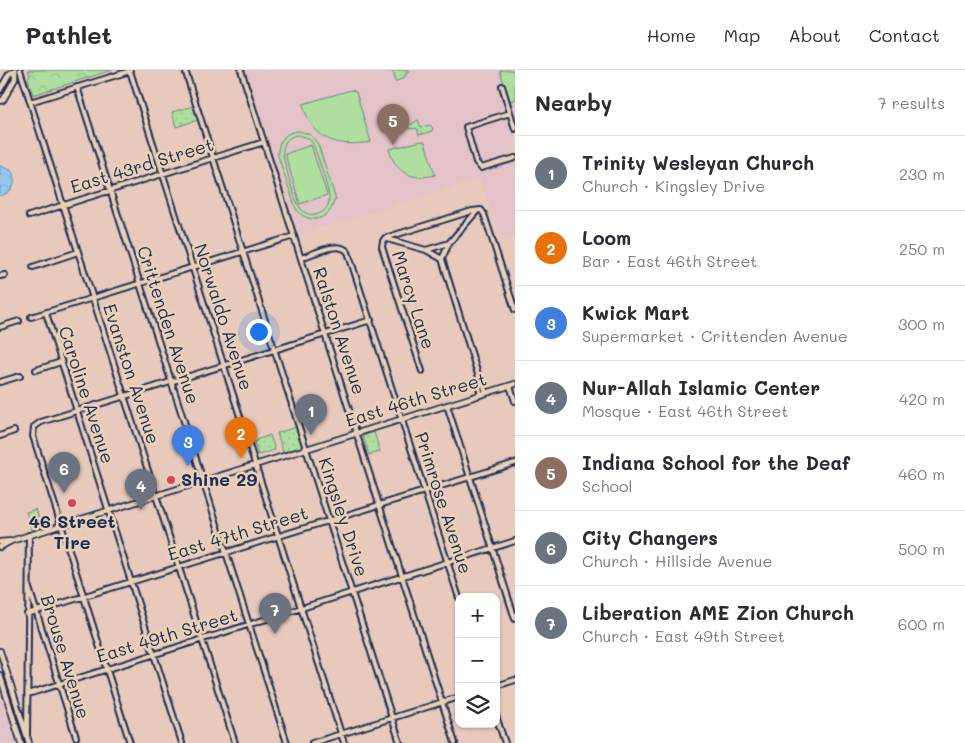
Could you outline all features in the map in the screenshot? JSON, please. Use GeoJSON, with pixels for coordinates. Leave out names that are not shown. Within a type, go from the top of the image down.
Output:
{"type":"FeatureCollection","features":[{"type":"Feature","properties":{"kind":"main road"},"geometry":{"type":"LineString","coordinates":[[0,90],[9,74],[15,70]]}},
{"type":"Feature","properties":{"kind":"main road"},"geometry":{"type":"LineString","coordinates":[[0,102],[15,80],[15,70]]}},
{"type":"Feature","properties":{"kind":"main road","name":"East 46th Street"},"geometry":{"type":"LineString","coordinates":[[0,542],[11,541],[512,385]]}},
{"type":"Feature","properties":{"kind":"main road","name":"East 46th Street"},"geometry":{"type":"LineString","coordinates":[[0,547],[11,541]]}},
{"type":"Feature","properties":{"kind":"main road"},"geometry":{"type":"LineString","coordinates":[[0,651],[2,664],[6,669],[29,743]]}},
{"type":"Feature","properties":{"kind":"main road"},"geometry":{"type":"LineString","coordinates":[[0,675],[21,743]]}},
{"type":"Feature","properties":{"kind":"street","name":"Evanston Avenue"},"geometry":{"type":"LineString","coordinates":[[20,70],[235,743]]}},
{"type":"Feature","properties":{"kind":"street"},"geometry":{"type":"LineString","coordinates":[[30,102],[131,70]]}},
{"type":"Feature","properties":{"kind":"street","name":"Norwaldo Avenue"},"geometry":{"type":"LineString","coordinates":[[131,70],[344,743]]}},
{"type":"Feature","properties":{"kind":"street","name":"Kingsley Drive"},"geometry":{"type":"LineString","coordinates":[[185,70],[400,743]]}},
{"type":"Feature","properties":{"kind":"street","name":"Ralston Avenue"},"geometry":{"type":"LineString","coordinates":[[241,70],[455,743]]}},
{"type":"Feature","properties":{"kind":"street"},"geometry":{"type":"LineString","coordinates":[[502,86],[515,128]]}},
{"type":"Feature","properties":{"kind":"street","name":"Crittenden Avenue"},"geometry":{"type":"LineString","coordinates":[[78,87],[287,743]]}},
{"type":"Feature","properties":{"kind":"street"},"geometry":{"type":"LineString","coordinates":[[510,113],[466,127],[476,162],[481,168],[515,158]]}},
{"type":"Feature","properties":{"kind":"street","name":"East 43rd Street"},"geometry":{"type":"LineString","coordinates":[[29,216],[264,142]]}},
{"type":"Feature","properties":{"kind":"street"},"geometry":{"type":"LineString","coordinates":[[484,393],[483,383],[480,381],[442,259],[449,243],[477,211],[481,210],[484,214],[515,310]]}},
{"type":"Feature","properties":{"kind":"street","name":"Marcy Lane"},"geometry":{"type":"LineString","coordinates":[[422,371],[382,247],[383,241],[386,238],[477,211]]}},
{"type":"Feature","properties":{"kind":"street"},"geometry":{"type":"LineString","coordinates":[[31,317],[294,236]]}},
{"type":"Feature","properties":{"kind":"street","name":"Marcy Lane"},"geometry":{"type":"LineString","coordinates":[[386,238],[426,250],[442,259]]}},
{"type":"Feature","properties":{"kind":"street","name":"Marcy Lane"},"geometry":{"type":"LineString","coordinates":[[426,250],[449,243]]}},
{"type":"Feature","properties":{"kind":"street","name":"Primrose Avenue"},"geometry":{"type":"LineString","coordinates":[[301,258],[337,247],[343,248],[349,254],[457,593]]}},
{"type":"Feature","properties":{"kind":"street"},"geometry":{"type":"LineString","coordinates":[[33,267],[78,252]]}},
{"type":"Feature","properties":{"kind":"street","name":"Caroline Avenue"},"geometry":{"type":"LineString","coordinates":[[46,313],[182,743]]}},
{"type":"Feature","properties":{"kind":"street"},"geometry":{"type":"LineString","coordinates":[[130,743],[33,436],[33,428],[39,422],[77,412],[370,320]]}},
{"type":"Feature","properties":{"kind":"street"},"geometry":{"type":"LineString","coordinates":[[0,327],[18,321]]}},
{"type":"Feature","properties":{"kind":"street"},"geometry":{"type":"LineString","coordinates":[[36,370],[62,362]]}},
{"type":"Feature","properties":{"kind":"street"},"geometry":{"type":"LineString","coordinates":[[0,382],[20,376]]}},
{"type":"Feature","properties":{"kind":"street"},"geometry":{"type":"LineString","coordinates":[[512,385],[515,401]]}},
{"type":"Feature","properties":{"kind":"street"},"geometry":{"type":"LineString","coordinates":[[447,405],[515,619]]}},
{"type":"Feature","properties":{"kind":"street"},"geometry":{"type":"LineString","coordinates":[[0,436],[14,431]]}},
{"type":"Feature","properties":{"kind":"street","name":"East 47th Street"},"geometry":{"type":"LineString","coordinates":[[27,614],[515,463]]}},
{"type":"Feature","properties":{"kind":"street"},"geometry":{"type":"LineString","coordinates":[[27,737],[28,535]]}},
{"type":"Feature","properties":{"kind":"street","name":"East 49th Street"},"geometry":{"type":"LineString","coordinates":[[28,694],[515,541]]}},
{"type":"Feature","properties":{"kind":"street","name":"Brouse Avenue"},"geometry":{"type":"LineString","coordinates":[[28,586],[76,737]]}},
{"type":"Feature","properties":{"kind":"street"},"geometry":{"type":"LineString","coordinates":[[0,671],[6,669]]}},
{"type":"Feature","properties":{"kind":"street"},"geometry":{"type":"LineString","coordinates":[[500,685],[515,680]]}},
{"type":"Feature","properties":{"kind":"street"},"geometry":{"type":"LineString","coordinates":[[312,743],[455,698]]}},
{"type":"Feature","properties":{"kind":"street"},"geometry":{"type":"LineString","coordinates":[[500,728],[505,743]]}},
{"type":"Feature","properties":{"kind":"shaded area"},"geometry":{"type":"Polygon","coordinates":[[[246,70],[515,70],[515,237],[502,241],[479,179],[299,235],[246,70]]]}},
{"type":"Feature","properties":{"kind":"shaded area"},"geometry":{"type":"Polygon","coordinates":[[[0,685],[18,743],[0,743],[0,685]]]}},
{"type":"Feature","properties":{"kind":"green space"},"geometry":{"type":"Polygon","coordinates":[[[28,70],[112,70],[33,95],[28,79],[30,75],[28,70]]]}},
{"type":"Feature","properties":{"kind":"green space"},"geometry":{"type":"Polygon","coordinates":[[[389,70],[409,70],[404,78],[395,82],[394,73],[389,70]]]}},
{"type":"Feature","properties":{"kind":"green space"},"geometry":{"type":"Polygon","coordinates":[[[513,70],[515,77],[515,100],[509,101],[500,71],[513,70]]]}},
{"type":"Feature","properties":{"kind":"green space"},"geometry":{"type":"Polygon","coordinates":[[[351,90],[356,92],[371,142],[347,144],[328,139],[313,126],[307,116],[303,104],[351,90]]]}},
{"type":"Feature","properties":{"kind":"green space"},"geometry":{"type":"Polygon","coordinates":[[[194,106],[198,120],[176,127],[172,112],[194,106]]]}},
{"type":"Feature","properties":{"kind":"green space"},"geometry":{"type":"Polygon","coordinates":[[[418,120],[421,127],[430,125],[433,128],[432,131],[419,135],[417,128],[409,129],[408,126],[418,120]]]}},
{"type":"Feature","properties":{"kind":"green space"},"geometry":{"type":"Polygon","coordinates":[[[295,131],[311,135],[318,144],[336,200],[332,208],[323,217],[312,219],[301,214],[296,209],[278,156],[279,146],[283,138],[295,131]],[[297,135],[290,137],[286,142],[283,148],[284,160],[298,205],[305,212],[314,215],[319,214],[323,212],[328,204],[327,188],[311,141],[297,135]]]}},
{"type":"Feature","properties":{"kind":"green space"},"geometry":{"type":"Polygon","coordinates":[[[422,141],[425,142],[435,175],[427,177],[412,176],[395,164],[389,149],[422,141]]]}},
{"type":"Feature","properties":{"kind":"green space"},"geometry":{"type":"Polygon","coordinates":[[[311,145],[327,195],[300,204],[285,154],[311,145]]]}},
{"type":"Feature","properties":{"kind":"green space"},"geometry":{"type":"Polygon","coordinates":[[[297,427],[303,446],[283,452],[277,433],[297,427]]]}},
{"type":"Feature","properties":{"kind":"green space"},"geometry":{"type":"Polygon","coordinates":[[[374,432],[380,452],[369,455],[363,436],[374,432]]]}},
{"type":"Feature","properties":{"kind":"green space"},"geometry":{"type":"Polygon","coordinates":[[[270,435],[275,450],[258,455],[254,442],[270,435]]]}},
{"type":"Feature","properties":{"kind":"green space"},"geometry":{"type":"Polygon","coordinates":[[[36,509],[40,522],[45,520],[47,525],[32,530],[26,512],[36,509]]]}},
{"type":"Feature","properties":{"kind":"water"},"geometry":{"type":"Polygon","coordinates":[[[0,166],[11,170],[14,183],[11,190],[0,196],[0,166]]]}},
{"type":"Feature","properties":{"kind":"place","name":"Indiana School for the Deaf"},"geometry":{"type":"Point","coordinates":[393,145]}},
{"type":"Feature","properties":{"kind":"place","name":"Trinity Wesleyan Church"},"geometry":{"type":"Point","coordinates":[311,435]}},
{"type":"Feature","properties":{"kind":"place","name":"Loom"},"geometry":{"type":"Point","coordinates":[241,458]}},
{"type":"Feature","properties":{"kind":"place","name":"Kwick Mart"},"geometry":{"type":"Point","coordinates":[188,466]}},
{"type":"Feature","properties":{"kind":"place","name":"Shine 29"},"geometry":{"type":"Point","coordinates":[171,480]}},
{"type":"Feature","properties":{"kind":"place","name":"City Changers"},"geometry":{"type":"Point","coordinates":[64,493]}},
{"type":"Feature","properties":{"kind":"place","name":"46 Street Tire"},"geometry":{"type":"Point","coordinates":[72,503]}},
{"type":"Feature","properties":{"kind":"place","name":"Nur-Allah Islamic Center"},"geometry":{"type":"Point","coordinates":[141,510]}},
{"type":"Feature","properties":{"kind":"place","name":"Liberation AME Zion Church"},"geometry":{"type":"Point","coordinates":[275,634]}}]}
